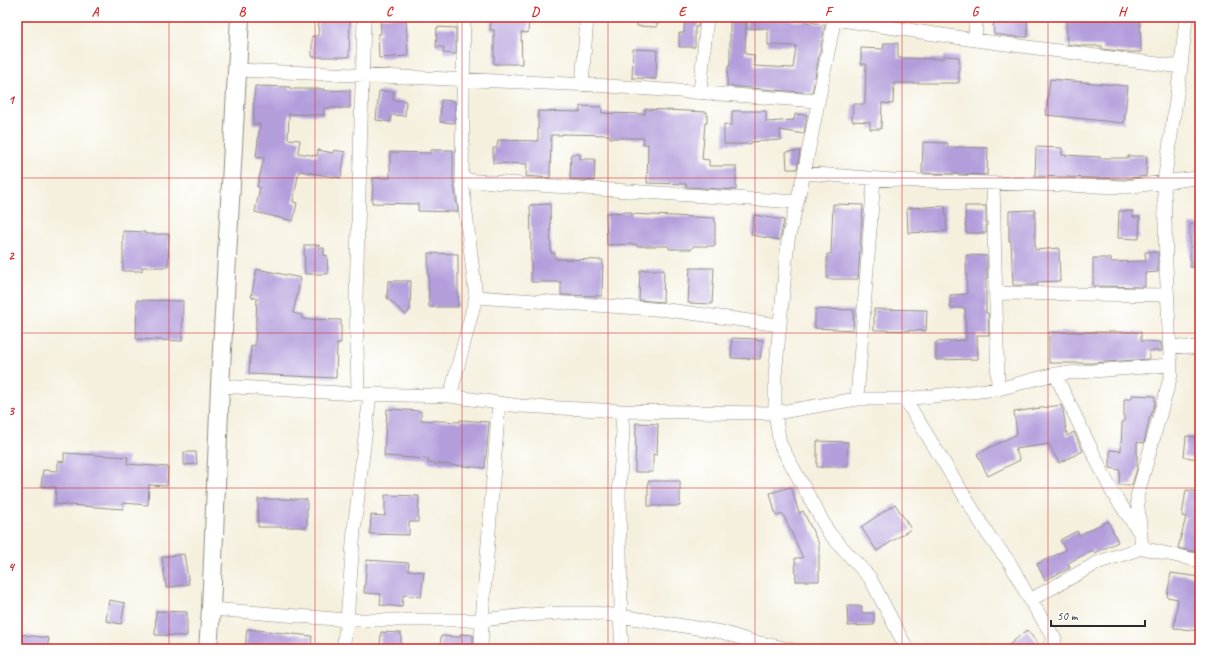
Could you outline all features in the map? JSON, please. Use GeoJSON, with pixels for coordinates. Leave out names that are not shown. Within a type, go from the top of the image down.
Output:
{"type":"FeatureCollection","features":[{"type":"Feature","properties":{"kind":"street"},"geometry":{"type":"LineString","coordinates":[[208,649],[220,386],[240,17]]}},
{"type":"Feature","properties":{"kind":"street"},"geometry":{"type":"LineString","coordinates":[[343,649],[347,620],[364,394],[356,297],[364,17]]}},
{"type":"Feature","properties":{"kind":"street"},"geometry":{"type":"LineString","coordinates":[[450,396],[476,297],[462,180],[462,79],[464,17]]}},
{"type":"Feature","properties":{"kind":"street"},"geometry":{"type":"LineString","coordinates":[[582,85],[587,17]]}},
{"type":"Feature","properties":{"kind":"street"},"geometry":{"type":"LineString","coordinates":[[700,93],[707,17]]}},
{"type":"Feature","properties":{"kind":"street"},"geometry":{"type":"LineString","coordinates":[[975,40],[976,17]]}},
{"type":"Feature","properties":{"kind":"street"},"geometry":{"type":"LineString","coordinates":[[1142,548],[1137,497],[1171,375],[1164,182],[1181,67],[1186,17]]}},
{"type":"Feature","properties":{"kind":"street"},"geometry":{"type":"LineString","coordinates":[[908,649],[870,578],[829,533],[780,444],[775,413],[775,376],[788,240],[804,173],[835,18],[975,40],[1181,67]]}},
{"type":"Feature","properties":{"kind":"street"},"geometry":{"type":"LineString","coordinates":[[238,70],[582,85],[818,101]]}},
{"type":"Feature","properties":{"kind":"street"},"geometry":{"type":"LineString","coordinates":[[804,173],[874,178],[993,183],[1125,186],[1200,178]]}},
{"type":"Feature","properties":{"kind":"street"},"geometry":{"type":"LineString","coordinates":[[857,399],[874,178]]}},
{"type":"Feature","properties":{"kind":"street"},"geometry":{"type":"LineString","coordinates":[[462,180],[797,202]]}},
{"type":"Feature","properties":{"kind":"street"},"geometry":{"type":"LineString","coordinates":[[993,183],[998,389]]}},
{"type":"Feature","properties":{"kind":"street"},"geometry":{"type":"LineString","coordinates":[[995,293],[1167,295]]}},
{"type":"Feature","properties":{"kind":"street"},"geometry":{"type":"LineString","coordinates":[[476,297],[668,310],[779,325]]}},
{"type":"Feature","properties":{"kind":"street"},"geometry":{"type":"LineString","coordinates":[[1170,346],[1200,348]]}},
{"type":"Feature","properties":{"kind":"street"},"geometry":{"type":"LineString","coordinates":[[220,386],[364,394],[450,396],[520,406],[621,410],[775,413],[857,399],[905,399],[998,389],[1055,374],[1170,365]]}},
{"type":"Feature","properties":{"kind":"street"},"geometry":{"type":"LineString","coordinates":[[1055,374],[1112,492],[1141,535]]}},
{"type":"Feature","properties":{"kind":"street"},"geometry":{"type":"LineString","coordinates":[[905,399],[989,536],[1010,563],[1030,600],[1055,639],[1047,649]]}},
{"type":"Feature","properties":{"kind":"street"},"geometry":{"type":"LineString","coordinates":[[481,649],[499,403]]}},
{"type":"Feature","properties":{"kind":"street"},"geometry":{"type":"LineString","coordinates":[[621,410],[623,430],[619,492],[620,616],[622,649]]}},
{"type":"Feature","properties":{"kind":"street"},"geometry":{"type":"LineString","coordinates":[[1030,600],[1099,562],[1142,548],[1200,561]]}},
{"type":"Feature","properties":{"kind":"street"},"geometry":{"type":"LineString","coordinates":[[211,609],[347,620],[482,620],[527,615],[594,613],[722,632],[750,641],[790,649]]}},
{"type":"Feature","properties":{"kind":"building"},"geometry":{"type":"Polygon","coordinates":[[[319,17],[350,17],[349,57],[312,57],[312,36],[318,36],[319,17]]]}},
{"type":"Feature","properties":{"kind":"building"},"geometry":{"type":"Polygon","coordinates":[[[380,17],[406,17],[408,56],[379,58],[378,34],[381,34],[380,17]]]}},
{"type":"Feature","properties":{"kind":"building"},"geometry":{"type":"Polygon","coordinates":[[[491,17],[529,17],[528,33],[521,32],[522,64],[494,64],[494,30],[490,30],[491,17]]]}},
{"type":"Feature","properties":{"kind":"building"},"geometry":{"type":"Polygon","coordinates":[[[637,17],[657,17],[657,27],[637,26],[637,17]]]}},
{"type":"Feature","properties":{"kind":"building"},"geometry":{"type":"Polygon","coordinates":[[[685,17],[699,17],[698,27],[695,27],[695,47],[679,47],[679,33],[684,33],[685,17]]]}},
{"type":"Feature","properties":{"kind":"building"},"geometry":{"type":"Polygon","coordinates":[[[747,17],[788,17],[788,20],[825,24],[812,93],[727,86],[728,66],[730,66],[730,21],[746,21],[745,54],[754,55],[754,66],[793,68],[796,46],[768,45],[768,28],[747,29],[747,17]]]}},
{"type":"Feature","properties":{"kind":"building"},"geometry":{"type":"Polygon","coordinates":[[[993,17],[1027,17],[1028,37],[994,34],[993,17]]]}},
{"type":"Feature","properties":{"kind":"building"},"geometry":{"type":"Polygon","coordinates":[[[1066,17],[1119,17],[1119,19],[1140,19],[1141,52],[1102,49],[1102,46],[1067,44],[1066,17]]]}},
{"type":"Feature","properties":{"kind":"building"},"geometry":{"type":"Polygon","coordinates":[[[437,27],[456,28],[456,54],[443,53],[444,47],[436,47],[437,27]]]}},
{"type":"Feature","properties":{"kind":"building"},"geometry":{"type":"Polygon","coordinates":[[[884,43],[898,43],[898,58],[943,59],[943,56],[959,57],[959,83],[894,83],[893,104],[882,103],[881,129],[870,129],[870,122],[852,121],[853,104],[865,104],[866,64],[861,64],[861,48],[883,49],[884,43]]]}},
{"type":"Feature","properties":{"kind":"building"},"geometry":{"type":"Polygon","coordinates":[[[633,49],[657,50],[656,79],[632,78],[633,49]]]}},
{"type":"Feature","properties":{"kind":"building"},"geometry":{"type":"Polygon","coordinates":[[[1050,79],[1128,86],[1124,123],[1046,115],[1050,79]]]}},
{"type":"Feature","properties":{"kind":"building"},"geometry":{"type":"Polygon","coordinates":[[[255,86],[290,87],[290,89],[324,89],[324,91],[350,90],[350,108],[324,108],[324,115],[289,114],[288,139],[300,140],[298,153],[317,156],[318,150],[333,153],[334,150],[345,152],[341,178],[299,171],[293,202],[297,203],[293,221],[255,212],[260,187],[257,187],[264,158],[256,157],[260,124],[253,124],[255,86]]]}},
{"type":"Feature","properties":{"kind":"building"},"geometry":{"type":"Polygon","coordinates":[[[379,91],[394,92],[393,100],[406,101],[405,116],[391,115],[391,122],[376,120],[379,91]]]}},
{"type":"Feature","properties":{"kind":"building"},"geometry":{"type":"Polygon","coordinates":[[[441,100],[455,101],[455,123],[440,122],[441,100]]]}},
{"type":"Feature","properties":{"kind":"building"},"geometry":{"type":"Polygon","coordinates":[[[580,106],[602,107],[602,113],[645,114],[645,109],[707,112],[702,159],[709,160],[709,166],[736,166],[736,190],[686,187],[686,184],[647,183],[648,144],[643,144],[644,138],[610,138],[610,135],[551,135],[550,178],[526,176],[527,164],[493,163],[493,148],[497,148],[498,140],[538,141],[538,111],[580,112],[580,106]]]}},
{"type":"Feature","properties":{"kind":"building"},"geometry":{"type":"Polygon","coordinates":[[[732,111],[766,111],[766,122],[794,120],[795,114],[807,115],[804,134],[780,130],[781,140],[751,142],[751,144],[724,144],[724,124],[732,125],[732,111]]]}},
{"type":"Feature","properties":{"kind":"building"},"geometry":{"type":"Polygon","coordinates":[[[923,142],[948,143],[947,147],[988,148],[987,175],[922,173],[923,142]]]}},
{"type":"Feature","properties":{"kind":"building"},"geometry":{"type":"Polygon","coordinates":[[[1036,147],[1062,148],[1062,155],[1100,157],[1099,158],[1128,158],[1128,156],[1147,156],[1146,176],[1125,179],[1035,176],[1036,147]]]}},
{"type":"Feature","properties":{"kind":"building"},"geometry":{"type":"Polygon","coordinates":[[[431,150],[453,150],[453,179],[458,212],[418,211],[418,204],[372,203],[373,178],[390,178],[390,152],[431,153],[431,150]]]}},
{"type":"Feature","properties":{"kind":"building"},"geometry":{"type":"Polygon","coordinates":[[[800,151],[797,169],[787,169],[786,152],[800,151]]]}},
{"type":"Feature","properties":{"kind":"building"},"geometry":{"type":"Polygon","coordinates":[[[571,154],[580,154],[580,159],[595,159],[594,181],[570,179],[571,154]]]}},
{"type":"Feature","properties":{"kind":"building"},"geometry":{"type":"Polygon","coordinates":[[[550,204],[551,253],[555,253],[555,259],[603,260],[602,296],[561,295],[561,282],[531,282],[530,205],[550,204]]]}},
{"type":"Feature","properties":{"kind":"building"},"geometry":{"type":"Polygon","coordinates":[[[833,204],[863,205],[858,279],[827,279],[827,254],[831,254],[833,204]]]}},
{"type":"Feature","properties":{"kind":"building"},"geometry":{"type":"Polygon","coordinates":[[[945,206],[947,231],[908,233],[907,208],[945,206]]]}},
{"type":"Feature","properties":{"kind":"building"},"geometry":{"type":"Polygon","coordinates":[[[965,206],[986,206],[986,233],[966,233],[965,206]]]}},
{"type":"Feature","properties":{"kind":"building"},"geometry":{"type":"Polygon","coordinates":[[[1035,210],[1035,250],[1059,248],[1060,281],[1037,282],[1038,285],[1013,285],[1011,241],[1009,241],[1009,211],[1035,210]]]}},
{"type":"Feature","properties":{"kind":"building"},"geometry":{"type":"Polygon","coordinates":[[[1119,211],[1133,211],[1133,217],[1140,217],[1139,239],[1118,238],[1119,211]]]}},
{"type":"Feature","properties":{"kind":"building"},"geometry":{"type":"Polygon","coordinates":[[[631,212],[631,214],[715,218],[715,246],[693,246],[692,249],[669,249],[669,246],[636,246],[636,244],[607,245],[606,213],[631,212]]]}},
{"type":"Feature","properties":{"kind":"building"},"geometry":{"type":"Polygon","coordinates":[[[754,215],[784,220],[780,240],[751,235],[754,215]]]}},
{"type":"Feature","properties":{"kind":"building"},"geometry":{"type":"Polygon","coordinates":[[[1190,224],[1200,224],[1200,267],[1190,267],[1190,224]]]}},
{"type":"Feature","properties":{"kind":"building"},"geometry":{"type":"Polygon","coordinates":[[[123,231],[145,232],[145,234],[169,234],[168,267],[142,267],[142,271],[123,271],[123,231]]]}},
{"type":"Feature","properties":{"kind":"building"},"geometry":{"type":"Polygon","coordinates":[[[304,245],[319,245],[319,248],[324,248],[324,256],[327,255],[328,274],[305,274],[304,245]]]}},
{"type":"Feature","properties":{"kind":"building"},"geometry":{"type":"Polygon","coordinates":[[[1145,252],[1158,252],[1158,272],[1145,273],[1145,287],[1093,286],[1093,258],[1111,258],[1111,262],[1146,261],[1145,252]]]}},
{"type":"Feature","properties":{"kind":"building"},"geometry":{"type":"Polygon","coordinates":[[[428,253],[458,254],[458,307],[429,307],[428,253]]]}},
{"type":"Feature","properties":{"kind":"building"},"geometry":{"type":"Polygon","coordinates":[[[966,255],[987,256],[986,313],[988,313],[989,335],[977,335],[978,359],[936,360],[936,342],[966,340],[965,308],[950,308],[950,295],[967,294],[966,255]]]}},
{"type":"Feature","properties":{"kind":"building"},"geometry":{"type":"Polygon","coordinates":[[[690,268],[714,268],[712,304],[688,303],[690,268]]]}},
{"type":"Feature","properties":{"kind":"building"},"geometry":{"type":"Polygon","coordinates":[[[257,269],[301,278],[293,313],[302,315],[302,319],[341,320],[341,343],[337,343],[336,378],[249,374],[251,345],[255,346],[257,298],[251,297],[257,269]]]}},
{"type":"Feature","properties":{"kind":"building"},"geometry":{"type":"Polygon","coordinates":[[[640,270],[664,270],[663,302],[639,300],[640,270]]]}},
{"type":"Feature","properties":{"kind":"building"},"geometry":{"type":"Polygon","coordinates":[[[388,281],[411,281],[410,310],[406,315],[387,298],[388,281]]]}},
{"type":"Feature","properties":{"kind":"building"},"geometry":{"type":"Polygon","coordinates":[[[137,300],[183,301],[182,341],[136,339],[137,300]]]}},
{"type":"Feature","properties":{"kind":"building"},"geometry":{"type":"Polygon","coordinates":[[[815,309],[854,310],[853,330],[815,328],[815,309]]]}},
{"type":"Feature","properties":{"kind":"building"},"geometry":{"type":"Polygon","coordinates":[[[874,309],[927,310],[926,331],[874,330],[874,309]]]}},
{"type":"Feature","properties":{"kind":"building"},"geometry":{"type":"Polygon","coordinates":[[[1049,332],[1141,332],[1141,341],[1161,342],[1162,351],[1149,351],[1149,359],[1092,363],[1049,363],[1049,332]]]}},
{"type":"Feature","properties":{"kind":"building"},"geometry":{"type":"Polygon","coordinates":[[[732,338],[763,340],[760,359],[731,358],[732,338]]]}},
{"type":"Feature","properties":{"kind":"building"},"geometry":{"type":"Polygon","coordinates":[[[1132,395],[1155,396],[1155,403],[1150,416],[1144,443],[1137,442],[1137,469],[1132,485],[1119,485],[1120,470],[1110,468],[1110,450],[1121,451],[1122,422],[1124,422],[1124,399],[1132,399],[1132,395]]]}},
{"type":"Feature","properties":{"kind":"building"},"geometry":{"type":"Polygon","coordinates":[[[1061,405],[1067,436],[1074,432],[1083,451],[1059,463],[1049,444],[1015,449],[1020,460],[988,476],[977,454],[1017,434],[1014,412],[1061,405]]]}},
{"type":"Feature","properties":{"kind":"building"},"geometry":{"type":"Polygon","coordinates":[[[387,409],[421,411],[421,420],[489,422],[485,468],[428,463],[428,459],[384,456],[387,409]]]}},
{"type":"Feature","properties":{"kind":"building"},"geometry":{"type":"Polygon","coordinates":[[[636,423],[658,424],[657,455],[653,454],[653,472],[635,472],[636,423]]]}},
{"type":"Feature","properties":{"kind":"building"},"geometry":{"type":"Polygon","coordinates":[[[1186,436],[1200,437],[1200,459],[1184,457],[1186,436]]]}},
{"type":"Feature","properties":{"kind":"building"},"geometry":{"type":"Polygon","coordinates":[[[817,441],[848,442],[847,467],[817,467],[817,441]]]}},
{"type":"Feature","properties":{"kind":"building"},"geometry":{"type":"Polygon","coordinates":[[[184,452],[196,452],[197,464],[184,465],[184,452]]]}},
{"type":"Feature","properties":{"kind":"building"},"geometry":{"type":"Polygon","coordinates":[[[64,453],[128,457],[127,464],[168,467],[167,486],[149,485],[148,505],[123,503],[123,509],[55,504],[56,487],[41,486],[43,470],[58,471],[58,461],[64,462],[64,453]]]}},
{"type":"Feature","properties":{"kind":"building"},"geometry":{"type":"Polygon","coordinates":[[[648,481],[680,481],[680,506],[648,506],[648,481]]]}},
{"type":"Feature","properties":{"kind":"building"},"geometry":{"type":"Polygon","coordinates":[[[791,487],[799,513],[803,511],[819,544],[819,581],[796,581],[795,558],[803,558],[783,514],[776,516],[770,493],[791,487]]]}},
{"type":"Feature","properties":{"kind":"building"},"geometry":{"type":"Polygon","coordinates":[[[1186,490],[1200,492],[1200,553],[1178,548],[1186,517],[1182,516],[1186,490]]]}},
{"type":"Feature","properties":{"kind":"building"},"geometry":{"type":"Polygon","coordinates":[[[385,495],[419,496],[418,522],[409,522],[409,535],[370,534],[371,515],[385,516],[385,495]]]}},
{"type":"Feature","properties":{"kind":"building"},"geometry":{"type":"Polygon","coordinates":[[[258,499],[307,499],[307,527],[258,527],[258,499]]]}},
{"type":"Feature","properties":{"kind":"building"},"geometry":{"type":"Polygon","coordinates":[[[895,504],[911,529],[877,551],[861,527],[895,504]]]}},
{"type":"Feature","properties":{"kind":"building"},"geometry":{"type":"Polygon","coordinates":[[[1108,521],[1118,542],[1095,553],[1093,550],[1068,563],[1070,568],[1045,580],[1037,564],[1066,550],[1060,540],[1077,531],[1079,535],[1108,521]]]}},
{"type":"Feature","properties":{"kind":"building"},"geometry":{"type":"Polygon","coordinates":[[[184,554],[189,584],[166,588],[162,557],[184,554]]]}},
{"type":"Feature","properties":{"kind":"building"},"geometry":{"type":"Polygon","coordinates":[[[367,560],[409,563],[408,570],[424,572],[421,597],[403,595],[402,607],[380,605],[381,594],[364,593],[367,560]]]}},
{"type":"Feature","properties":{"kind":"building"},"geometry":{"type":"Polygon","coordinates":[[[1171,573],[1200,577],[1200,631],[1174,628],[1178,599],[1167,597],[1171,573]]]}},
{"type":"Feature","properties":{"kind":"building"},"geometry":{"type":"Polygon","coordinates":[[[109,600],[125,603],[121,624],[106,621],[109,600]]]}},
{"type":"Feature","properties":{"kind":"building"},"geometry":{"type":"Polygon","coordinates":[[[847,606],[862,606],[862,613],[874,613],[874,625],[848,626],[847,606]]]}},
{"type":"Feature","properties":{"kind":"building"},"geometry":{"type":"Polygon","coordinates":[[[156,611],[187,612],[187,636],[155,635],[156,611]]]}},
{"type":"Feature","properties":{"kind":"building"},"geometry":{"type":"Polygon","coordinates":[[[247,629],[312,636],[311,649],[245,649],[247,629]]]}},
{"type":"Feature","properties":{"kind":"building"},"geometry":{"type":"Polygon","coordinates":[[[1027,630],[1040,646],[1039,649],[1004,649],[1027,630]]]}},
{"type":"Feature","properties":{"kind":"building"},"geometry":{"type":"Polygon","coordinates":[[[381,632],[401,633],[401,649],[380,649],[381,632]]]}},
{"type":"Feature","properties":{"kind":"building"},"geometry":{"type":"Polygon","coordinates":[[[17,634],[49,638],[47,649],[17,649],[17,634]]]}},
{"type":"Feature","properties":{"kind":"building"},"geometry":{"type":"Polygon","coordinates":[[[460,634],[473,635],[473,649],[440,649],[441,636],[460,637],[460,634]]]}}]}
